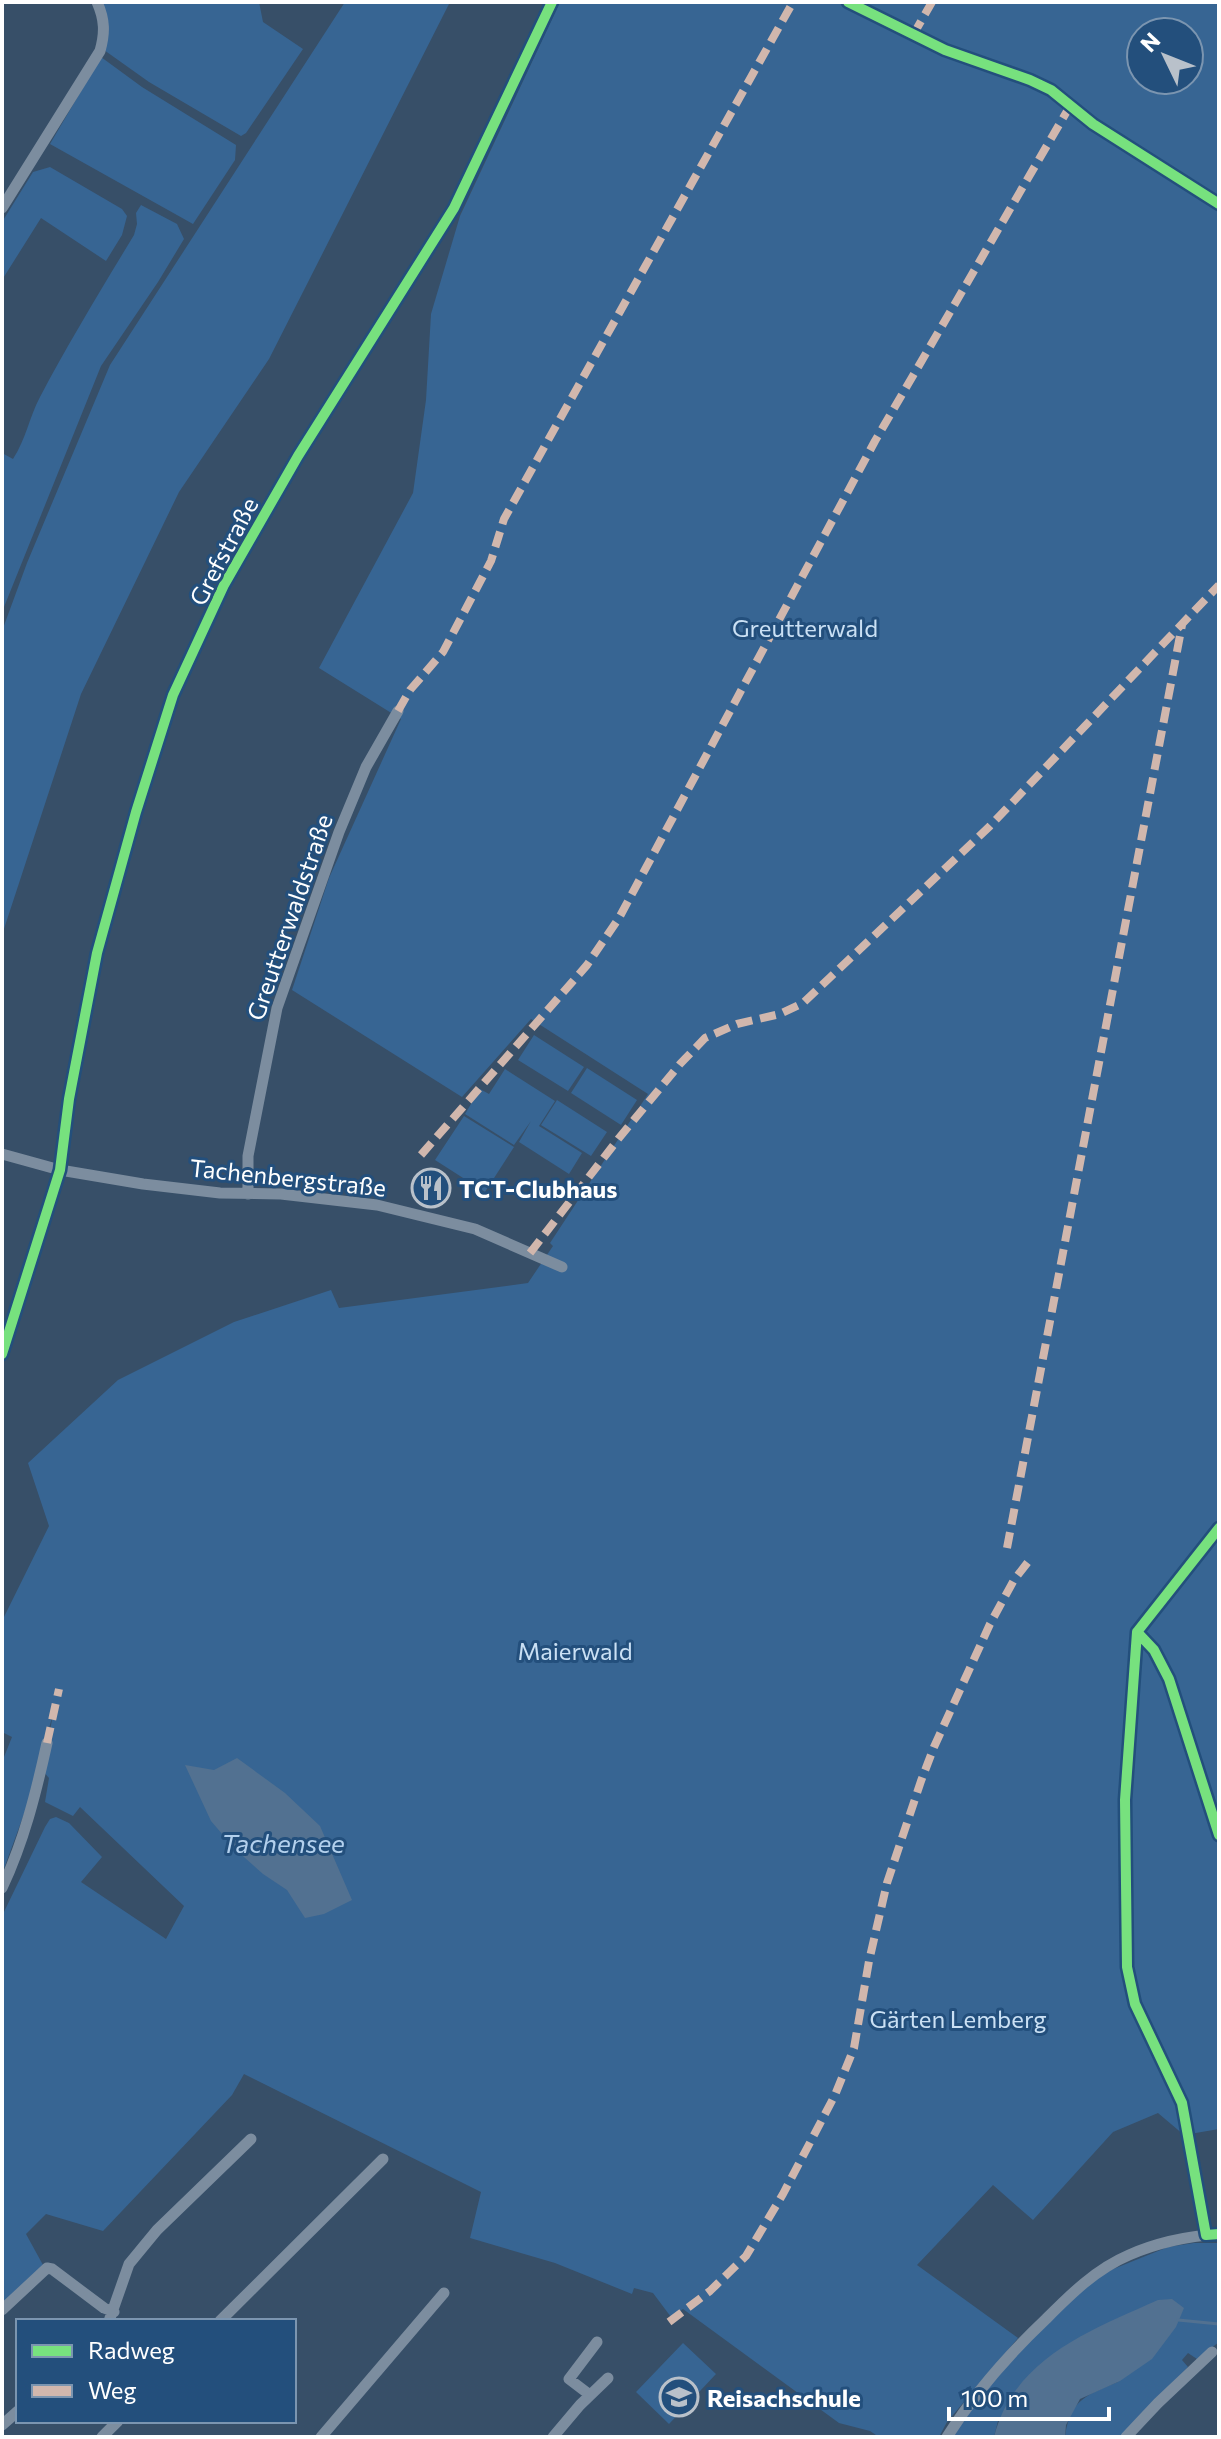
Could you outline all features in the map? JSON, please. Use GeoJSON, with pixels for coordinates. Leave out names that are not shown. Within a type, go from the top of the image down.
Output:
{"type":"FeatureCollection","features":[{"type":"Feature","properties":{"kind":"street"},"geometry":{"type":"LineString","coordinates":[[2,208],[100,51],[104,35],[103,15],[97,2]]}},
{"type":"Feature","properties":{"kind":"street","name":"Grefstraße"},"geometry":{"type":"LineString","coordinates":[[2,1354],[60,1170],[69,1099],[97,953],[136,812],[173,695],[224,585],[298,456],[454,208],[552,2]]}},
{"type":"Feature","properties":{"kind":"street","name":"Greutterwaldstraße"},"geometry":{"type":"LineString","coordinates":[[248,1194],[248,1156],[277,1008],[339,832],[366,767],[398,711]]}},
{"type":"Feature","properties":{"kind":"street","name":"Tachenbergstraße"},"geometry":{"type":"LineString","coordinates":[[2,1154],[60,1170],[156,1185],[377,1205],[475,1229],[562,1267]]}},
{"type":"Feature","properties":{"kind":"street"},"geometry":{"type":"LineString","coordinates":[[2,1888],[35,1799],[47,1743]]}},
{"type":"Feature","properties":{"kind":"street"},"geometry":{"type":"LineString","coordinates":[[2,2310],[47,2268],[112,2316],[129,2264],[157,2230],[251,2139]]}},
{"type":"Feature","properties":{"kind":"street"},"geometry":{"type":"LineString","coordinates":[[222,2319],[383,2159]]}},
{"type":"Feature","properties":{"kind":"street"},"geometry":{"type":"LineString","coordinates":[[947,2437],[1003,2360],[1094,2275],[1128,2255],[1219,2234]]}},
{"type":"Feature","properties":{"kind":"street"},"geometry":{"type":"LineString","coordinates":[[321,2437],[444,2293]]}},
{"type":"Feature","properties":{"kind":"street"},"geometry":{"type":"LineString","coordinates":[[590,2395],[569,2379],[597,2342]]}},
{"type":"Feature","properties":{"kind":"street"},"geometry":{"type":"LineString","coordinates":[[1126,2437],[1212,2352]]}},
{"type":"Feature","properties":{"kind":"street"},"geometry":{"type":"LineString","coordinates":[[553,2437],[608,2378]]}},
{"type":"Feature","properties":{"kind":"green space"},"geometry":{"type":"Polygon","coordinates":[[[101,2],[259,2],[263,22],[303,49],[241,136],[149,82],[104,50],[101,2]]]}},
{"type":"Feature","properties":{"kind":"green space"},"geometry":{"type":"Polygon","coordinates":[[[345,2],[450,2],[269,359],[179,492],[81,694],[2,935],[2,631],[27,563],[110,365],[345,2]]]}},
{"type":"Feature","properties":{"kind":"green space","name":"Greutterwald"},"geometry":{"type":"Polygon","coordinates":[[[560,2],[1219,2],[1219,2129],[1184,2135],[1158,2113],[1113,2132],[1033,2220],[993,2185],[917,2265],[1018,2338],[947,2422],[939,2437],[879,2437],[870,2431],[839,2423],[683,2309],[671,2317],[653,2293],[634,2288],[632,2294],[555,2263],[470,2238],[481,2192],[244,2074],[232,2095],[103,2231],[46,2214],[26,2234],[43,2265],[2,2304],[2,1916],[45,1827],[50,1819],[56,1817],[69,1823],[102,1857],[81,1882],[166,1939],[184,1906],[80,1807],[73,1816],[45,1802],[49,1778],[42,1770],[54,1710],[31,1795],[2,1874],[2,1762],[12,1737],[2,1732],[2,1621],[49,1526],[28,1463],[118,1380],[234,1322],[331,1290],[339,1308],[528,1283],[553,1246],[550,1243],[648,1094],[531,1019],[462,1097],[292,990],[329,878],[401,719],[319,668],[413,493],[426,400],[431,314],[460,216],[560,2]]]}},
{"type":"Feature","properties":{"kind":"green space"},"geometry":{"type":"Polygon","coordinates":[[[101,57],[142,87],[236,145],[235,160],[193,224],[50,144],[101,57]]]}},
{"type":"Feature","properties":{"kind":"green space"},"geometry":{"type":"Polygon","coordinates":[[[50,167],[122,209],[127,216],[122,235],[106,261],[41,218],[2,280],[2,222],[33,172],[50,167]]]}},
{"type":"Feature","properties":{"kind":"green space"},"geometry":{"type":"Polygon","coordinates":[[[141,205],[177,224],[184,239],[101,366],[2,612],[2,453],[13,459],[51,376],[134,235],[136,213],[141,205]]]}},
{"type":"Feature","properties":{"kind":"green space"},"geometry":{"type":"Polygon","coordinates":[[[534,1035],[584,1067],[568,1091],[518,1060],[534,1035]]]}},
{"type":"Feature","properties":{"kind":"green space"},"geometry":{"type":"Polygon","coordinates":[[[587,1068],[637,1100],[621,1125],[571,1093],[587,1068]]]}},
{"type":"Feature","properties":{"kind":"green space"},"geometry":{"type":"Polygon","coordinates":[[[505,1069],[555,1101],[539,1126],[582,1153],[569,1174],[519,1142],[531,1121],[514,1145],[465,1114],[480,1089],[489,1094],[505,1069]]]}},
{"type":"Feature","properties":{"kind":"green space"},"geometry":{"type":"Polygon","coordinates":[[[557,1100],[607,1132],[591,1156],[541,1125],[557,1100]]]}},
{"type":"Feature","properties":{"kind":"green space"},"geometry":{"type":"Polygon","coordinates":[[[464,1116],[514,1147],[485,1192],[435,1160],[464,1116]]]}},
{"type":"Feature","properties":{"kind":"green space"},"geometry":{"type":"Polygon","coordinates":[[[1219,2243],[1219,2342],[1197,2359],[1188,2353],[1182,2360],[1188,2367],[1121,2437],[1065,2437],[1067,2424],[1076,2406],[1090,2395],[1120,2381],[998,2421],[994,2437],[951,2437],[1005,2362],[1096,2276],[1168,2247],[1219,2243]]]}},
{"type":"Feature","properties":{"kind":"green space"},"geometry":{"type":"Polygon","coordinates":[[[683,2343],[716,2374],[669,2424],[636,2392],[683,2343]]]}},
{"type":"Feature","properties":{"kind":"water","name":"Tachensee"},"geometry":{"type":"Polygon","coordinates":[[[237,1758],[285,1793],[320,1826],[352,1900],[324,1914],[305,1918],[287,1890],[235,1849],[211,1821],[185,1765],[214,1770],[237,1758]]]}},
{"type":"Feature","properties":{"kind":"water"},"geometry":{"type":"Polygon","coordinates":[[[1172,2299],[1184,2308],[1176,2327],[1152,2359],[1120,2381],[1080,2399],[1066,2425],[1065,2437],[994,2437],[1004,2410],[1019,2386],[1058,2350],[1133,2311],[1158,2300],[1172,2299]]]}},
{"type":"Feature","properties":{"kind":"waterway"},"geometry":{"type":"LineString","coordinates":[[1178,2320],[1219,2324]]}},
{"type":"Feature","properties":{"kind":"marked path"},"geometry":{"type":"LineString","coordinates":[[398,711],[410,690],[443,652],[491,561],[504,519],[793,2]]}},
{"type":"Feature","properties":{"kind":"marked path"},"geometry":{"type":"LineString","coordinates":[[913,35],[932,2]]}},
{"type":"Feature","properties":{"kind":"marked path"},"geometry":{"type":"LineString","coordinates":[[421,1155],[587,965],[619,918],[875,441],[1070,106]]}},
{"type":"Feature","properties":{"kind":"marked path"},"geometry":{"type":"LineString","coordinates":[[530,1253],[619,1138],[705,1038],[737,1024],[780,1014],[803,1003],[990,826],[1219,585]]}},
{"type":"Feature","properties":{"kind":"marked path"},"geometry":{"type":"LineString","coordinates":[[1007,1548],[1182,625]]}},
{"type":"Feature","properties":{"kind":"marked path"},"geometry":{"type":"LineString","coordinates":[[669,2322],[710,2291],[746,2256],[835,2095],[854,2048],[887,1883],[921,1781],[990,1624],[1014,1580],[1028,1562]]}},
{"type":"Feature","properties":{"kind":"marked path"},"geometry":{"type":"LineString","coordinates":[[47,1743],[59,1689]]}},
{"type":"Feature","properties":{"kind":"cycle path"},"geometry":{"type":"LineString","coordinates":[[2,1354],[60,1170],[69,1099],[97,953],[136,812],[173,695],[224,585],[298,456],[454,208],[552,2]]}},
{"type":"Feature","properties":{"kind":"cycle path"},"geometry":{"type":"LineString","coordinates":[[848,2],[945,50],[1051,90],[1093,124],[1219,204]]}},
{"type":"Feature","properties":{"kind":"cycle path"},"geometry":{"type":"LineString","coordinates":[[1219,1528],[1137,1632],[1125,1800],[1127,1967],[1135,2004],[1182,2103],[1206,2235],[1219,2234]]}},
{"type":"Feature","properties":{"kind":"cycle path"},"geometry":{"type":"LineString","coordinates":[[1137,1632],[1154,1650],[1169,1679],[1219,1835]]}},
{"type":"Feature","properties":{"kind":"place","name":"TCT-Clubhaus"},"geometry":{"type":"Point","coordinates":[431,1188]}},
{"type":"Feature","properties":{"kind":"place","name":"Reisachschule"},"geometry":{"type":"Point","coordinates":[679,2397]}},
{"type":"Feature","properties":{"kind":"park label","name":"Maierwald"},"geometry":{"type":"Point","coordinates":[575,1650]}},
{"type":"Feature","properties":{"kind":"park label","name":"Gärten Lemberg"},"geometry":{"type":"Point","coordinates":[958,2018]}}]}
